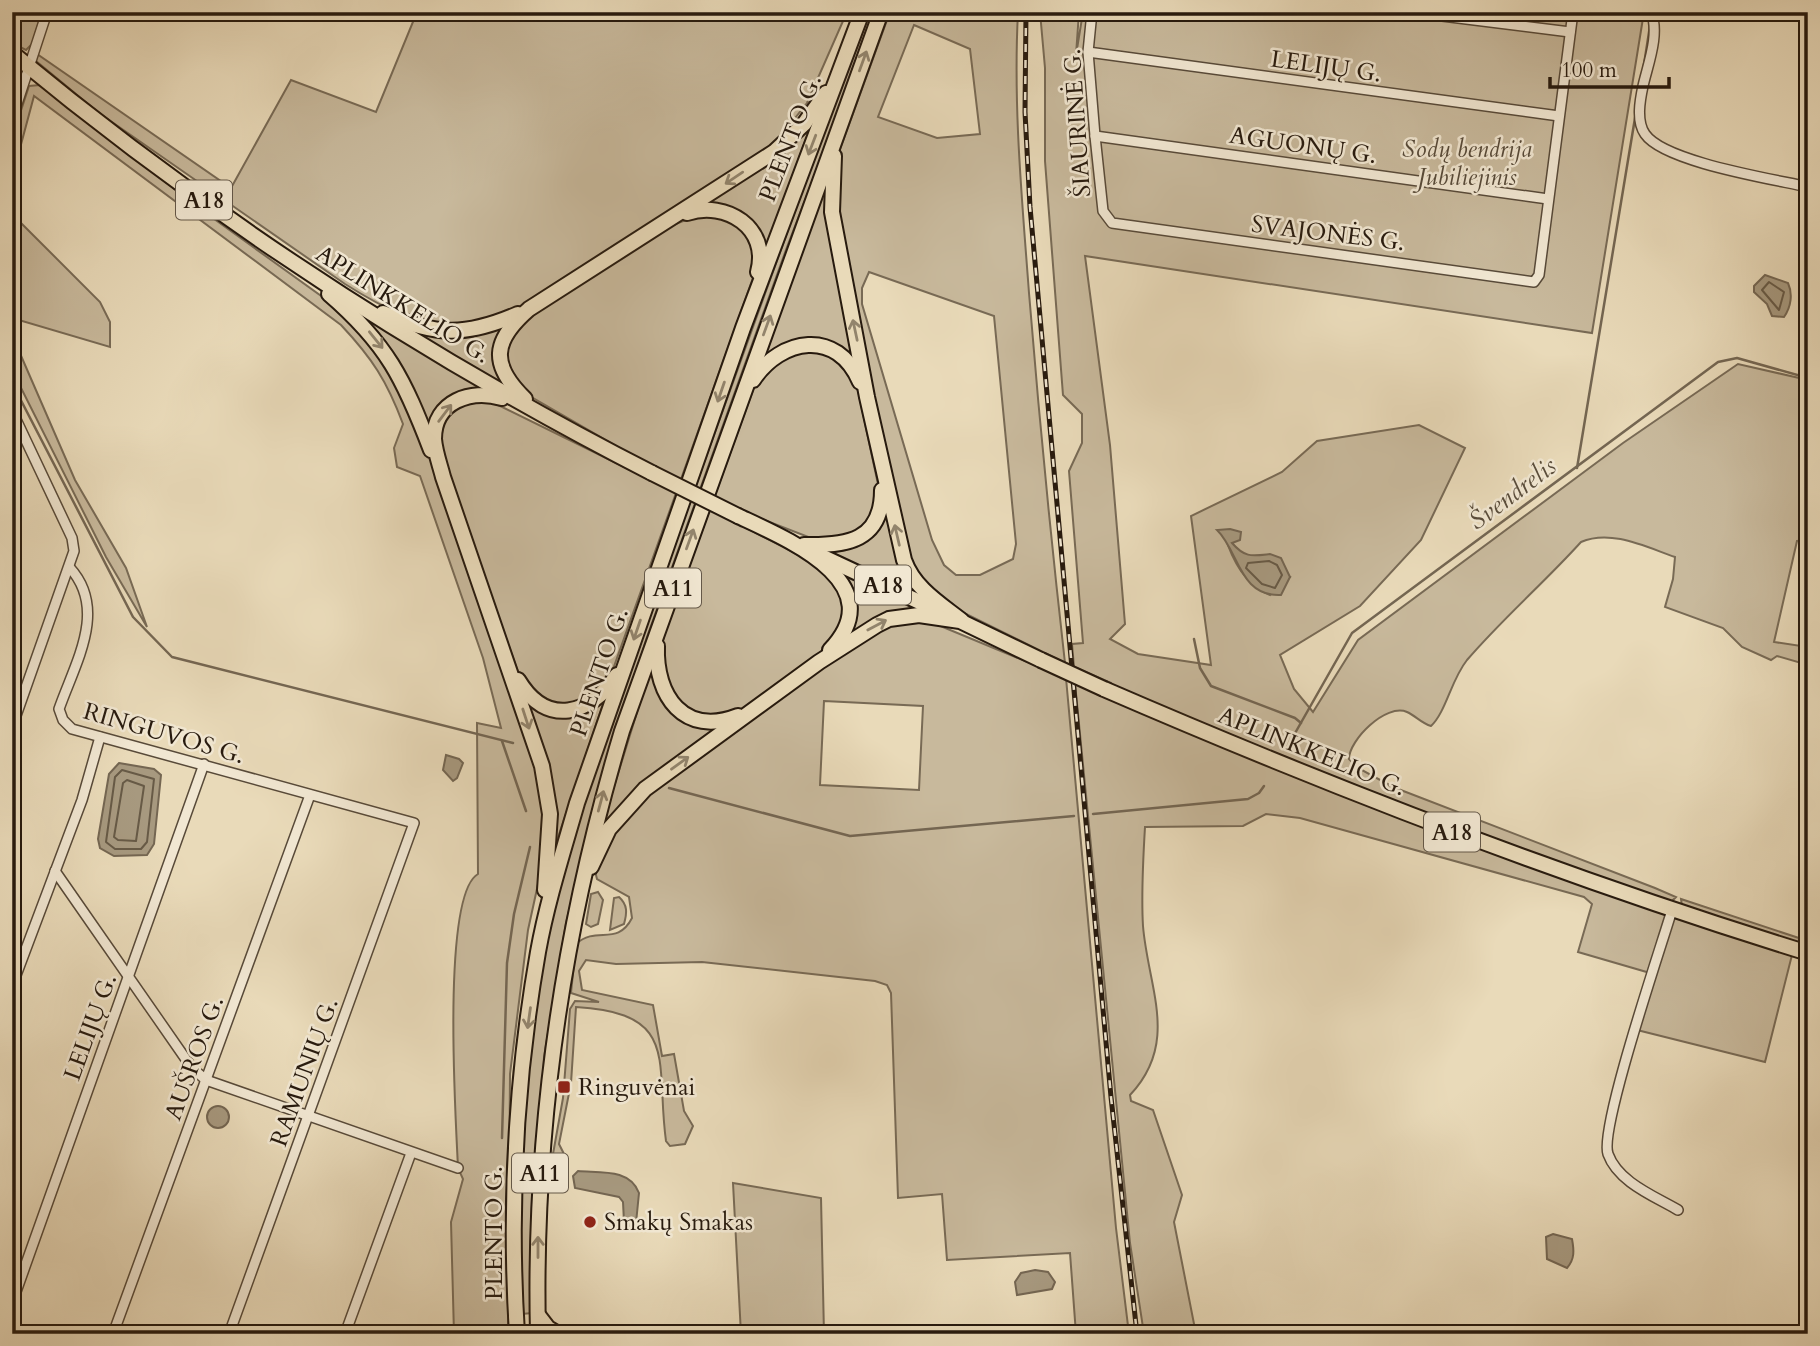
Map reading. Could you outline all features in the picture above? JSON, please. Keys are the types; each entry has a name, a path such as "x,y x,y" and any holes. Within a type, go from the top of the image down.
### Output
{"highway":[{"name":"PLENTO G.","path":"517,1334 515,1200 518,1128 525,1047 538,951 577,803 743,328 862,12"},
{"name":"PLENTO G.","path":"538,1334 542,1143 554,1032 570,939 605,786 657,631 881,12"},
{"name":"APLINKKELIO G.","path":"12,53 157,166 290,260 523,404 652,473 1104,689 1377,803 1672,910 1808,953"},
{"path":"537,412 509,383 499,359 504,336 511,324 529,309 676,217 790,139 836,81"},
{"path":"845,109 832,168 832,212 882,467 908,571 923,590 963,623"},
{"path":"676,217 706,208 716,209 733,214 751,230 757,241 761,262 743,328"},
{"path":"290,260 379,342 403,380 443,477 498,631 547,790 550,838 538,951"},
{"path":"352,299 416,326 446,332 485,327 529,309"},
{"path":"741,399 761,369 775,355 788,348 808,345 828,349 849,362 867,397"},
{"path":"443,477 434,439 435,427 445,409 455,401 475,393 523,404"},
{"path":"803,547 848,543 870,529 882,506 882,467"},
{"path":"803,547 840,581 849,606 844,632 819,662"},
{"path":"570,939 578,919 591,866 609,829 625,807 645,789 819,662 888,620 919,615 963,623"},
{"path":"498,631 524,689 532,699 556,710 576,710 597,700 626,662"},
{"path":"657,631 656,671 660,687 678,710 704,720 718,722 755,708"},
{"path":"538,1315 548,1328 558,1334"}],"street":[{"path":"12,118 47,12"},
{"name":"ŠIAURINĖ G.","path":"1092,12 1088,52 1103,211 1107,219 1117,225"},
{"path":"1410,12 1570,32"},
{"path":"1548,199 1573,12"},
{"path":"1651,12 1655,21 1640,117 1645,134 1659,146 1691,160 1808,187"},
{"name":"LELIJŲ G.","path":"1088,52 1559,116"},
{"name":"AGUONŲ G.","path":"1095,136 1548,199"},
{"name":"SVAJONĖS G.","path":"1117,225 1534,282 1539,275 1548,199"},
{"path":"12,411 72,538 74,551 12,727"},
{"name":"RINGUVOS G.","path":"70,568 78,579 90,614 59,709 63,720 72,729 414,823"},
{"path":"12,986 82,800 100,737"},
{"name":"LELIJŲ G.","path":"12,1303 204,764"},
{"name":"AUŠROS G.","path":"113,1334 310,795"},
{"name":"RAMUNIŲ G.","path":"229,1334 414,823"},
{"path":"55,871 192,1068 206,1080 458,1168"},
{"path":"1672,910 1620,1082 1606,1147 1613,1165 1624,1177 1678,1210"},
{"path":"345,1334 411,1153"}],"green space":[{"path":"12,12 42,12 32,44 26,50 12,43"},
{"path":"417,12 847,12 807,103 775,143 529,304 491,321 459,329 437,327 409,318 345,284 99,113 36,61 37,54 231,188 291,80 376,112"},
{"path":"869,12 877,12 787,247 647,637 599,788 566,923 544,1057 532,1313 522,1314 521,1189 527,1063 538,980 563,872 613,713"},
{"path":"890,12 1018,12 1017,117 1024,223 1041,432 1065,663 956,609 921,584 903,543 839,237 839,152","holes":["914,25 970,49 980,134 937,138 878,117","869,272 994,316 1016,544 1013,559 980,575 956,575 944,565 932,540 862,304 862,288"]},
{"name":"Sodų bendrija Jubiliejinis","path":"1040,12 1079,12 1076,55 1083,12 1644,12 1592,333 1085,256 1110,445 1125,624 1110,639 1138,654 1211,665 1191,516 1282,472 1317,441 1419,425 1465,448 1421,540 1360,606 1280,655 1294,689 1313,712 1358,640 1623,443 1738,364 1808,380 1808,540 1797,541 1774,642 1808,647 1808,665 1777,656 1771,660 1742,647 1723,628 1665,607 1673,579 1675,557 1616,538 1592,539 1581,542 1467,660 1441,713 1431,726 1407,712 1389,713 1362,733 1351,751 1349,759 1358,768 1393,787 1676,897 1670,903 1380,798 1111,686 1111,683 1074,667 1072,644 1083,643 1069,471 1082,443 1082,414 1063,395 1045,161 1045,68","holes":["1225,536 1241,553 1290,577 1270,595 1261,591 1241,571"]},
{"path":"40,85 203,211 349,316 402,386 437,476 534,755 544,814 540,875 528,930 510,1074 508,1334 454,1334 451,1222 463,1179 458,1168 453,1012 459,922 466,891 478,874 477,723 501,728 483,658 420,476 397,467 394,448 403,424 378,371 341,325 34,96 12,178 12,138 29,86"},
{"path":"812,122 764,254 762,240 703,203"},
{"path":"827,176 829,236 857,363 832,345 761,360"},
{"path":"12,214 100,302 110,322 110,347 12,318"},
{"path":"701,214 728,221 744,231 752,247 754,275 612,672 581,704 544,703 520,677 442,461 439,444 445,415 454,405 486,399 657,483 661,472 521,391 513,383 503,352 523,319 673,225"},
{"path":"363,317 485,390 468,391 428,432 399,362"},
{"path":"507,323 495,353 501,384 411,331"},
{"path":"12,335 75,480 126,568 147,627 106,557 12,370"},
{"path":"802,348 835,356 856,381 879,489 872,520 854,537 816,540 759,518 729,519 822,571 830,578 841,596 844,612 840,627 831,641 804,665 741,710 726,716 702,716 677,703 669,692 661,664 665,633 755,385 763,373"},
{"path":"887,507 906,579 917,594 824,551 843,548"},
{"path":"836,570 923,610 846,637 851,625"},
{"path":"926,620 1066,678 1116,1228 1129,1334 1076,1334 1070,1253 947,1260 942,1194 898,1198 891,993 887,985 875,981 702,962 616,964 586,960 579,971 582,990 653,1005 662,1056 674,1054 684,1111 693,1126 685,1144 670,1146 666,1141 660,1065 656,1047 648,1031 633,1019 610,1011 576,1007 571,1083 559,1144 565,1156 553,1154 563,1098 570,1009 575,1001 599,1002 571,993 576,944 592,936 620,932 632,918 629,897 597,879 594,867 598,856 633,803 847,648 896,622","holes":["824,701 923,706 919,790 820,785"]},
{"path":"651,667 659,694 667,703 687,714 726,725 634,792 600,832"},
{"path":"1075,683 1430,829 1610,895 1792,955 1765,1062 1633,1029 1650,973 1578,952 1592,904 1584,897 1300,818 1266,814 1243,826 1145,827 1143,926 1157,1014 1157,1035 1154,1055 1145,1075 1130,1095 1131,1101 1153,1110 1182,1195 1174,1222 1196,1334 1144,1334 1130,1243"},
{"path":"524,699 578,715 604,701 552,855"},
{"path":"598,892 603,900 598,924 591,927 586,924 591,894"},
{"path":"619,897 626,909 624,924 610,930 614,898"},
{"path":"1681,899 1808,941 1808,947 1682,906"},
{"path":"733,1183 821,1198 824,1334 741,1334"}],"water":[{"path":"1765,275 1788,283 1791,300 1784,317 1772,316 1767,304 1754,292 1754,286"},
{"path":"1217,530 1241,532 1240,540 1232,543 1241,551 1249,555 1270,554 1281,558 1290,577 1281,595 1267,594 1248,581"},
{"path":"446,755 463,763 453,781 443,770"},
{"path":"119,763 154,769 161,775 154,844 147,855 114,856 100,848 98,839 109,774"},
{"path":"218,1106 226,1109 229,1117 226,1125 218,1128 210,1125 207,1117 210,1109"},
{"path":"578,1171 613,1173 629,1179 639,1193 636,1223 629,1226 624,1222 623,1202 619,1197 575,1188 573,1176"},
{"path":"1553,1234 1572,1239 1573,1254 1567,1268 1547,1259 1546,1237"},
{"path":"1035,1270 1048,1272 1055,1282 1052,1289 1017,1295 1015,1282 1021,1273"}],"waterway":[{"path":"1643,71 1650,26"},
{"path":"1577,468 1636,112"},
{"name":"Švendrelis","path":"1290,742 1352,633 1718,362 1737,358 1808,378"},
{"path":"12,383 133,617 172,657 513,743"},
{"path":"1194,639 1200,668 1211,686 1295,718 1301,723"},
{"path":"502,741 526,811"},
{"path":"1093,814 1248,799 1259,793 1264,786"},
{"path":"669,788 850,836 1074,816"},
{"path":"502,1138 507,963 514,914 530,847"}],"railway":[{"path":"1026,12 1025,112 1030,207 1111,1097 1137,1334"}],"place":[{"name":"Ringuvėnai","path":"564,1087"},
{"name":"Smakų Smakas","path":"590,1222"}]}
